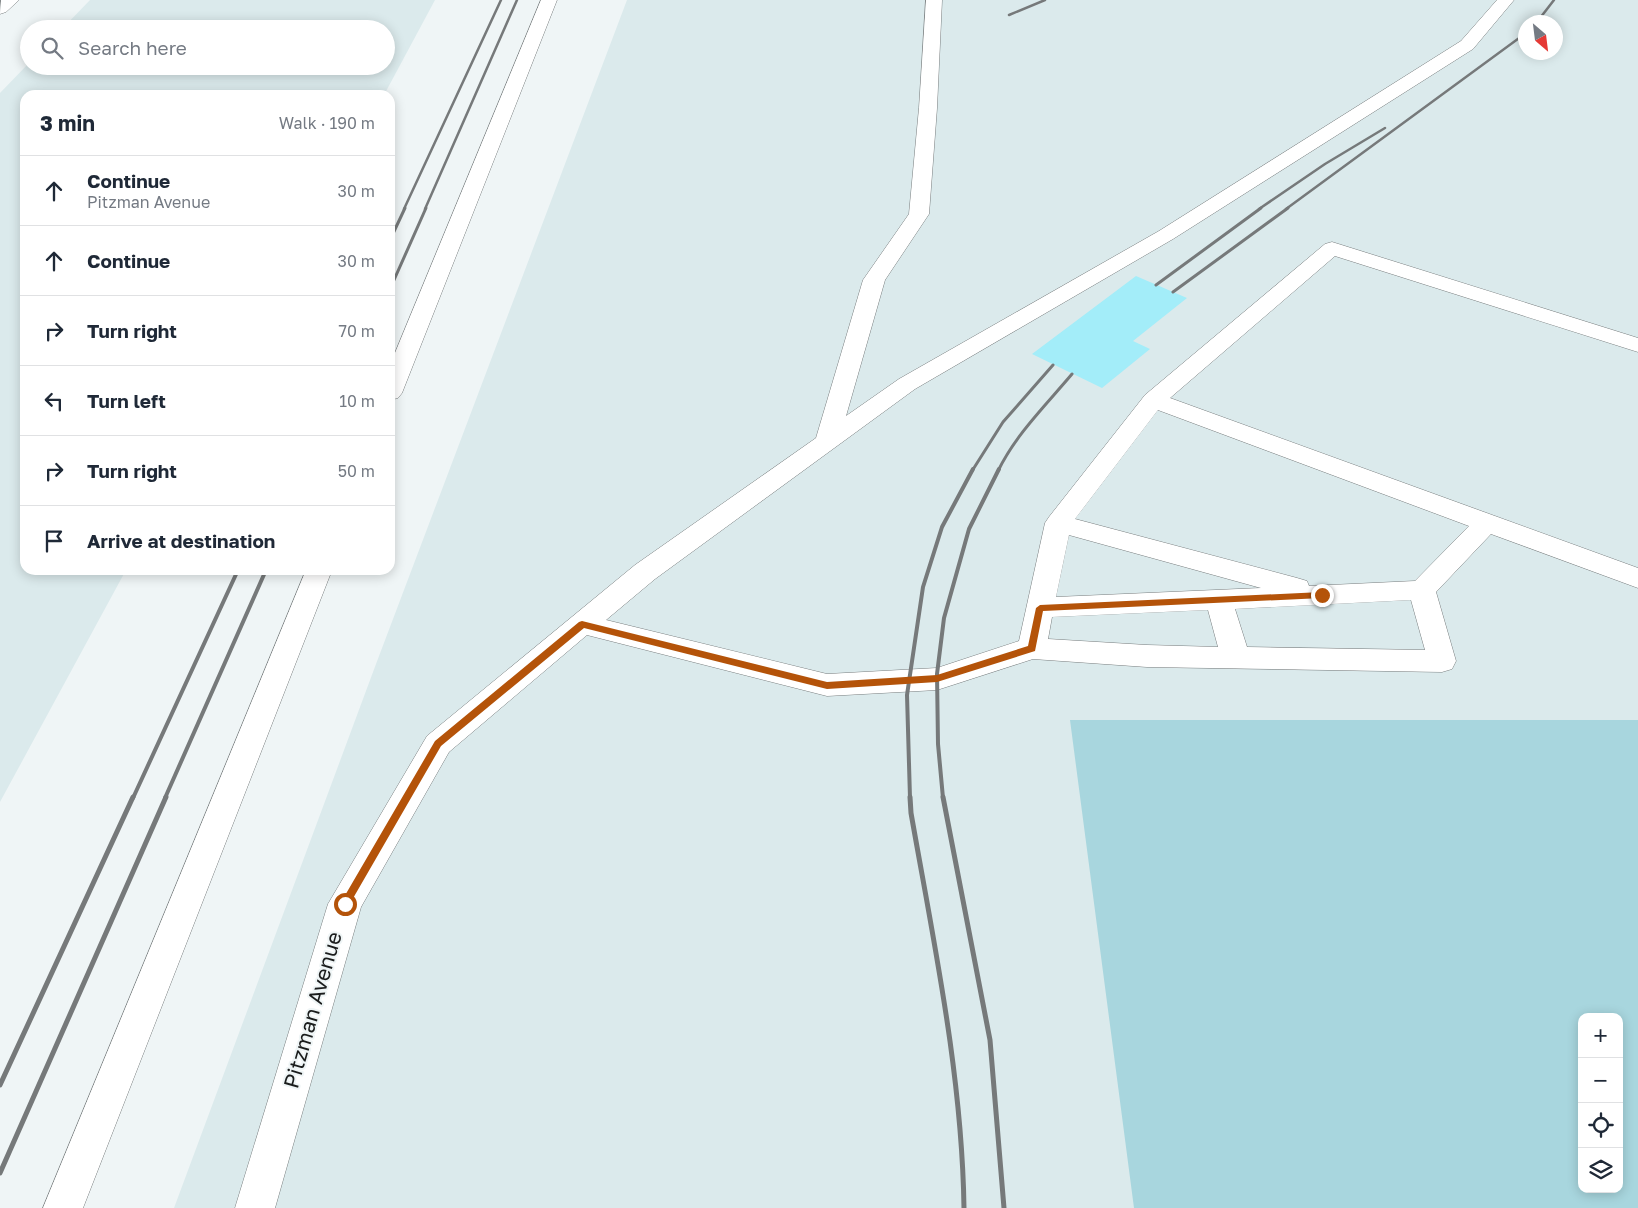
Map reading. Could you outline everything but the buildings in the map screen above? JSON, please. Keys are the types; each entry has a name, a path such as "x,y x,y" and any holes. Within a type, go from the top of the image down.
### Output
{"street":[{"path":"0,8 11,0"},
{"path":"395,381 549,0"},
{"path":"827,441 874,280 919,214 928,108 934,0"},
{"path":"582,624 646,572 907,384 1166,235 1467,45 1506,0"},
{"path":"1032,648 1058,523 1153,400 1332,248 1638,345"},
{"path":"1153,400 1638,578"},
{"path":"1058,523 1322,595"},
{"path":"1040,608 1422,590 1487,523"},
{"path":"63,1208 317,575"},
{"path":"582,624 827,685 937,679 1032,648 1147,656 1442,661 1422,590"},
{"path":"1219,600 1236,658"},
{"name":"Pitzman Avenue","path":"255,1208 345,904 438,744 582,624"}],"shaded area":[{"path":"90,0 435,0 395,75 395,20 71,20"},
{"path":"627,0 1638,0 1638,1208 174,1208 376,664"},
{"path":"20,72 20,75 395,75 387,90 20,90 20,575 123,575 0,802 0,93"},
{"path":"1070,720 1638,720 1638,1208 1134,1208"}],"railway":[{"path":"404,209 501,0"},
{"path":"425,209 517,0"},
{"path":"1009,15 1045,0"},
{"path":"1542,15 1554,0"},
{"path":"1286,209 1518,39"},
{"path":"1259,209 1325,164 1385,128"},
{"path":"395,229 405,208"},
{"path":"395,278 426,208"},
{"path":"1156,285 1261,208"},
{"path":"1173,292 1288,208"},
{"path":"972,471 1003,422 1053,365"},
{"path":"943,798 938,744 937,674 944,618 969,529 1005,457 1022,432 1072,374"},
{"path":"910,798 907,695 923,587 942,527 973,469"},
{"path":"133,798 236,575"},
{"path":"165,798 264,575"},
{"path":"0,1085 133,797"},
{"path":"0,1173 166,797"},
{"path":"910,797 911,813 952,1059 962,1158 964,1208"},
{"path":"943,797 990,1040 1004,1208"}],"route":[{"path":"345,904 438,744 582,624 827,685 937,679 1032,648 1040,608 1322,595"}]}
